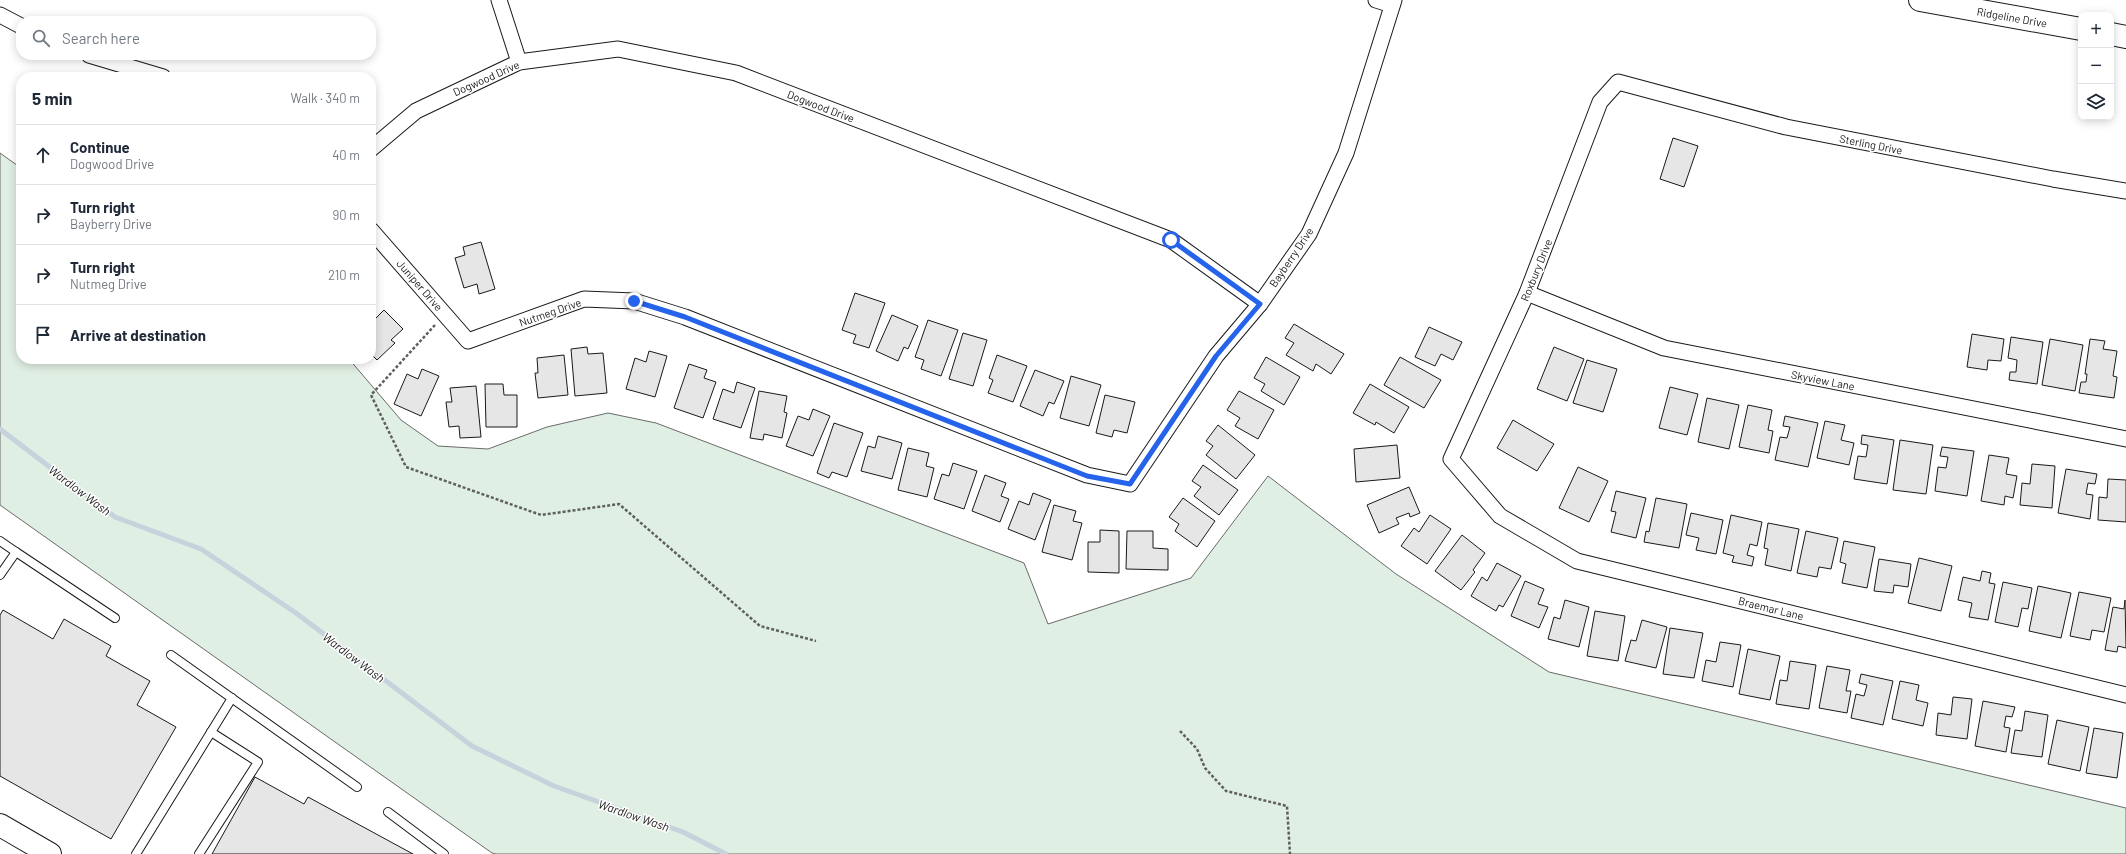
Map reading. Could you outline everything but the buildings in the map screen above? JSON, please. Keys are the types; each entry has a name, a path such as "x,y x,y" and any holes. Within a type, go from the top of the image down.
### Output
{"street":[{"path":"499,0 519,62"},
{"path":"1376,0 1393,3"},
{"name":"Ridgeline Drive","path":"1920,0 2078,28"},
{"name":"Bayberry Drive","path":"1130,484 1216,356 1260,304 1309,234 1346,153 1393,3"},
{"path":"0,15 16,23"},
{"path":"2114,35 2126,37"},
{"name":"Dogwood Drive","path":"376,145 416,111 519,62 618,49 736,73 1171,240 1260,304"},
{"path":"106,60 146,72"},
{"name":"Sterling Drive","path":"1618,82 1786,127 2053,179 2126,191"},
{"name":"Roxbury Drive","path":"1451,459 1527,293 1600,102 1618,82"},
{"name":"Juniper Drive","path":"376,236 468,341"},
{"name":"Skyview Lane","path":"1527,293 1664,348 2126,440"},
{"name":"Nutmeg Drive","path":"468,341 584,299 634,301 685,317 1087,476 1130,484"},
{"name":"Braemar Lane","path":"1451,459 1500,516 1577,561 2126,695"},
{"path":"0,825 50,854"}],"lane":[{"path":"0,540 115,618"},
{"path":"0,575 16,552"},
{"path":"171,655 357,787"},
{"path":"136,854 232,698"},
{"path":"199,854 258,762 211,732"},
{"path":"388,812 444,854"}],"path":[{"path":"444,314 371,395 406,467 540,515 619,504 760,626 816,641"},
{"path":"1180,731 1197,749 1205,768 1226,791 1287,806 1290,854"}],"green space":[{"path":"0,153 16,164 16,364 353,364 401,420 438,446 488,449 547,427 608,413 656,423 1024,563 1048,624 1191,578 1268,476 1396,574 1549,672 2126,808 2126,854 496,854 492,853 0,505"}],"waterway":[{"name":"Wardlow Wash","path":"0,429 115,517 201,549 296,613 472,746 554,786 683,832 726,854"}],"route":[{"path":"634,301 685,317 1087,476 1130,484 1216,356 1260,304 1171,240"}]}
